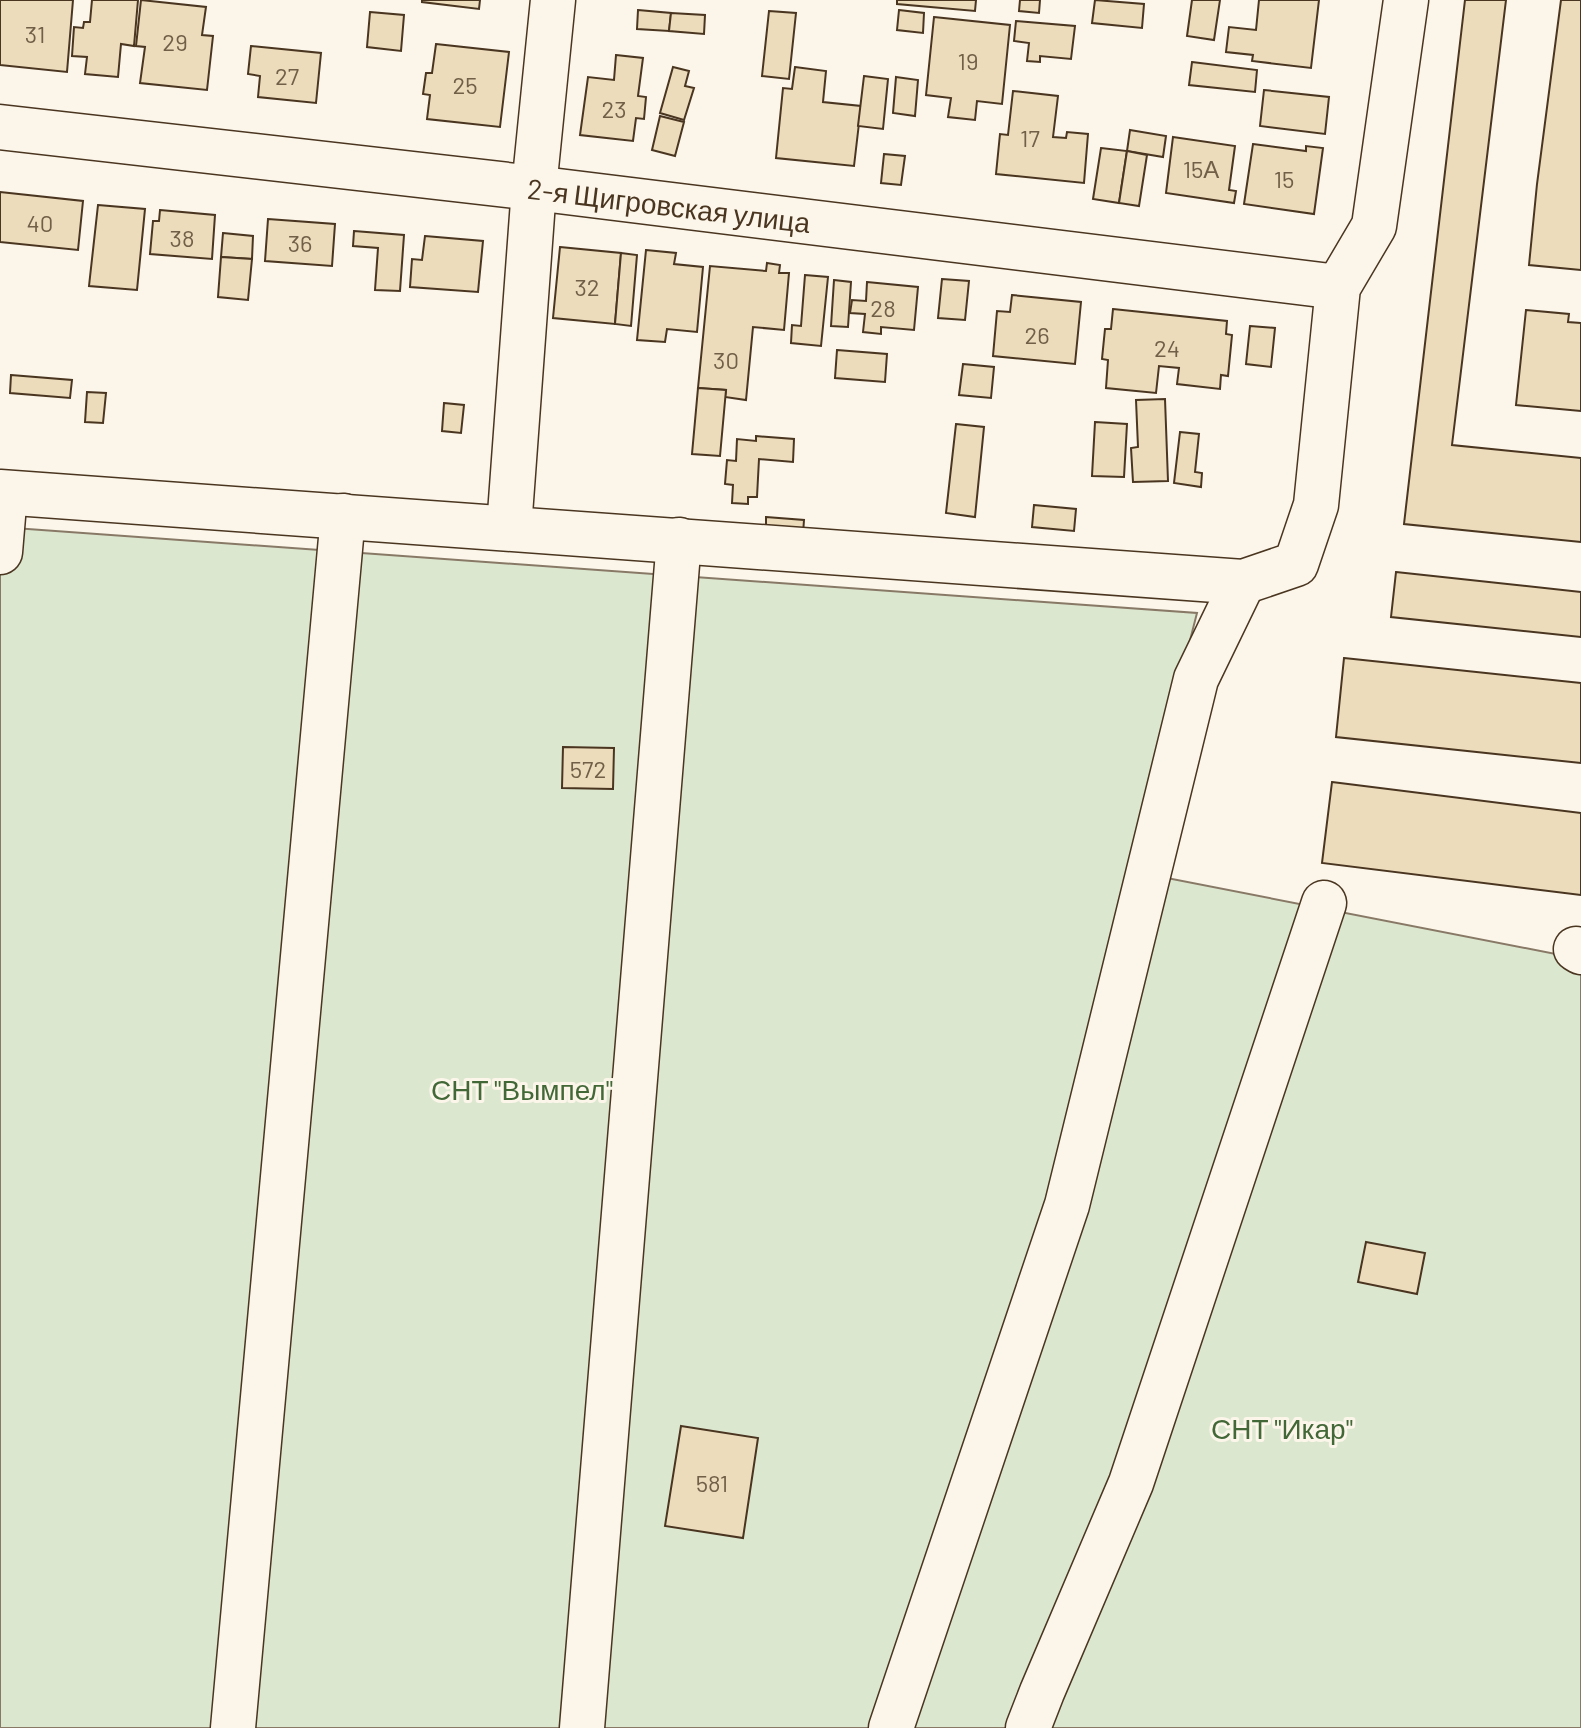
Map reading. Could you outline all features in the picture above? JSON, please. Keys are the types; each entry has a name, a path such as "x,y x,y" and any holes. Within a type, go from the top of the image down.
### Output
{"street":[{"path":"509,528 534,188 553,0"},
{"path":"0,552 3,492 1243,582 1296,564 1316,505 1338,287 1374,226 1406,0"},
{"name":"2-я Щигровская улица","path":"0,127 534,188 1338,287"},
{"path":"233,1728 343,516"},
{"path":"582,1728 679,540"},
{"path":"891,1728 1067,1205 1196,679 1243,582"},
{"path":"1028,1728 1131,1483 1324,903"}],"green space":[{"name":"СНТ \"Вымпел\"","path":"0,527 1197,613 1131,871 1581,959 1581,1728 0,1728"}],"building":[{"path":"0,0 73,0 67,72 0,65"},
{"path":"92,0 138,0 134,46 121,44 118,77 85,74 87,57 72,56 74,27 83,28 84,22 90,22"},
{"path":"141,0 206,7 202,35 213,36 207,90 140,83 145,47 136,46"},
{"path":"422,0 480,0 479,9"},
{"path":"897,0 976,0 975,11 897,4"},
{"path":"1020,0 1040,0 1039,13 1019,11"},
{"path":"1095,0 1144,4 1142,28 1092,23"},
{"path":"1192,0 1220,0 1214,40 1187,36"},
{"path":"1259,0 1319,0 1311,68 1252,61 1253,55 1226,52 1229,27 1256,30"},
{"path":"1465,0 1506,0 1452,445 1581,458 1581,542 1404,524"},
{"path":"1561,0 1581,0 1581,270 1529,265"},
{"path":"638,10 671,13 669,31 637,29"},
{"path":"899,10 924,13 923,33 897,30"},
{"path":"769,11 796,13 789,79 762,76"},
{"path":"370,12 404,15 401,51 367,47"},
{"path":"671,13 705,15 704,34 669,31"},
{"path":"934,17 1010,25 1002,104 977,101 975,120 948,117 951,98 926,95"},
{"path":"1016,21 1075,26 1071,59 1040,56 1040,62 1027,61 1029,43 1014,41"},
{"path":"436,44 509,52 500,127 427,119 430,95 423,94 426,73 432,73"},
{"path":"251,46 321,53 316,103 258,97 260,76 248,74"},
{"path":"616,55 643,58 638,96 646,97 644,119 636,118 633,141 580,135 588,77 614,80"},
{"path":"1192,62 1257,70 1255,92 1189,85"},
{"path":"673,67 689,71 685,86 694,88 684,120 660,113"},
{"path":"795,67 826,71 823,102 861,106 854,166 776,158 783,88 792,89"},
{"path":"864,76 888,79 883,129 858,126"},
{"path":"896,77 918,80 915,116 893,113"},
{"path":"1264,90 1329,97 1325,134 1260,126"},
{"path":"1013,91 1058,96 1053,137 1066,138 1067,132 1088,134 1084,183 996,174 1000,134 1008,135"},
{"path":"660,116 684,122 675,156 652,150"},
{"path":"1130,130 1166,136 1163,157 1127,151"},
{"path":"1173,137 1235,146 1229,190 1236,191 1234,203 1166,193"},
{"path":"1253,144 1306,151 1306,146 1323,148 1314,214 1244,204"},
{"path":"1101,148 1127,151 1119,203 1093,199"},
{"path":"1127,151 1147,155 1139,206 1119,203"},
{"path":"884,154 905,156 901,185 881,183"},
{"path":"0,192 83,201 78,250 0,242"},
{"path":"98,205 145,209 137,290 89,286"},
{"path":"160,210 215,215 212,259 150,254 153,221 159,221"},
{"path":"268,219 335,224 332,266 265,261"},
{"path":"354,231 404,235 400,291 375,290 378,248 353,246"},
{"path":"223,233 253,236 252,259 221,257"},
{"path":"425,236 483,241 478,292 410,287 412,259 422,260"},
{"path":"560,247 621,253 615,324 553,318"},
{"path":"646,250 676,253 674,264 703,267 697,332 667,329 665,342 637,340"},
{"path":"621,253 637,255 631,326 615,324"},
{"path":"221,257 252,259 248,300 218,297"},
{"path":"767,263 780,265 779,273 789,273 784,330 753,327 746,400 725,397 726,390 698,388 710,266 766,271"},
{"path":"805,275 828,277 821,346 791,343 792,325 801,326"},
{"path":"942,279 969,281 965,320 938,318"},
{"path":"834,280 851,282 848,327 831,326"},
{"path":"867,282 918,287 914,330 881,327 881,334 863,332 865,314 850,313 852,300 866,301"},
{"path":"1012,295 1081,302 1075,364 993,356 997,311 1010,312"},
{"path":"1113,309 1227,321 1226,334 1232,335 1228,376 1221,375 1220,389 1177,384 1179,368 1159,366 1156,393 1106,388 1108,360 1102,359 1105,329 1111,329"},
{"path":"1526,310 1569,314 1568,322 1581,323 1581,411 1516,405"},
{"path":"1250,326 1275,328 1271,367 1246,364"},
{"path":"837,350 887,354 885,382 835,378"},
{"path":"963,364 994,367 991,398 959,395"},
{"path":"11,375 72,380 70,398 10,393"},
{"path":"698,388 726,390 720,456 692,454"},
{"path":"87,392 106,393 103,423 85,422"},
{"path":"1165,399 1168,481 1133,482 1131,448 1138,447 1136,400"},
{"path":"444,403 464,405 461,433 442,431"},
{"path":"1095,422 1127,424 1124,477 1092,476"},
{"path":"956,424 984,427 975,517 946,513"},
{"path":"1180,432 1199,434 1195,472 1202,473 1201,487 1174,483"},
{"path":"756,436 794,439 793,462 759,459 757,497 748,497 748,504 732,503 733,485 725,484 727,460 736,461 737,439 756,441"},
{"path":"1034,505 1076,509 1074,531 1032,527"},
{"path":"766,517 804,520 803,534 766,531"},
{"path":"1396,572 1581,592 1581,637 1391,617"},
{"path":"1344,658 1581,683 1581,763 1336,737"},
{"path":"563,747 614,748 613,789 562,788"},
{"path":"1332,782 1581,813 1581,895 1322,863"},
{"path":"1366,1242 1425,1253 1417,1294 1358,1282"},
{"path":"681,1426 758,1438 743,1538 665,1526"}],"park label":[{"name":"СНТ \"Икар\"","path":"1282,1428"}]}
